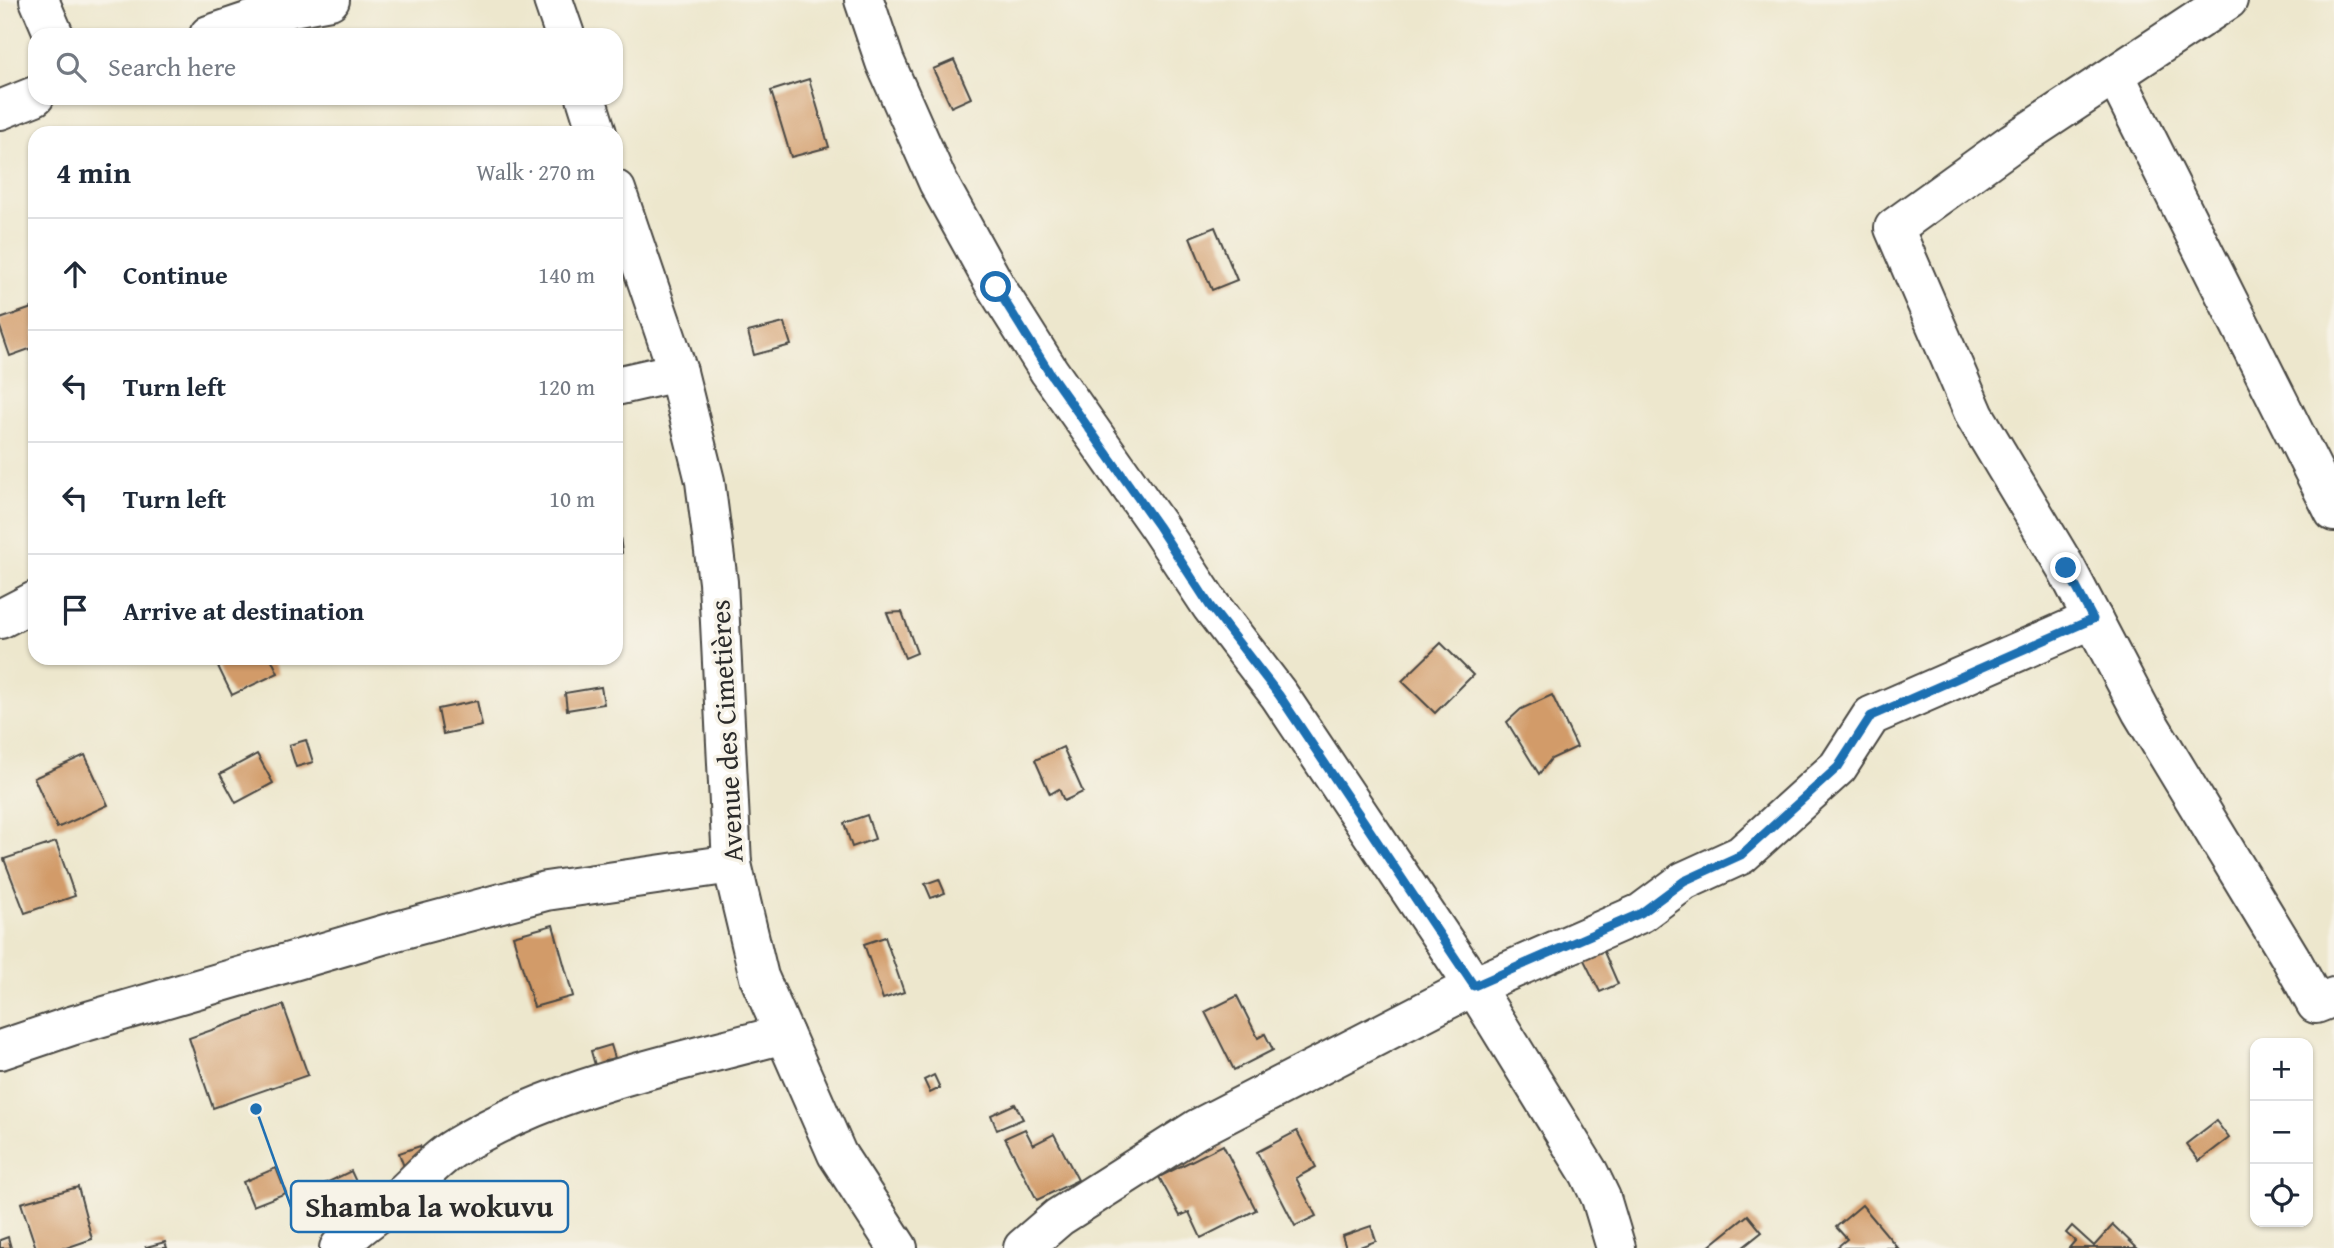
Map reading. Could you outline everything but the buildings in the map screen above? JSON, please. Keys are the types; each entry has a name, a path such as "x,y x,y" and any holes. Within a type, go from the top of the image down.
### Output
{"street":[{"path":"38,0 51,28"},
{"path":"230,28 292,7 330,0"},
{"path":"554,0 563,28"},
{"path":"864,0 885,62 938,182 1002,298 1049,372 1158,526 1210,606 1279,695 1474,986 1589,1173 1601,1198 1616,1248"},
{"path":"2228,0 2013,142 1894,228 1975,416 2066,568 2140,710 2316,1004 2334,997"},
{"path":"2115,75 2334,512"},
{"path":"0,110 28,99"},
{"path":"588,105 595,126"},
{"name":"Avenue des Cimetières","path":"623,211 678,372 705,481 718,582 732,864 759,977 837,1154 898,1248"},
{"path":"623,384 678,372"},
{"path":"0,619 28,605"},
{"path":"1023,1248 1059,1217 1197,1129 1474,986 1641,913 1684,881 1741,855 1838,767 1871,716 2093,619"},
{"path":"0,1050 71,1026 377,936 546,891 732,864"},
{"path":"339,1248 351,1233 397,1199 453,1148 515,1115 558,1097 784,1034"}],"place":[{"name":"Shamba la wokuvu","path":"256,1109"}],"route":[{"path":"996,287 1049,372 1158,526 1210,606 1279,695 1474,986 1641,913 1684,881 1741,855 1838,767 1871,716 2093,619 2066,568"}]}
